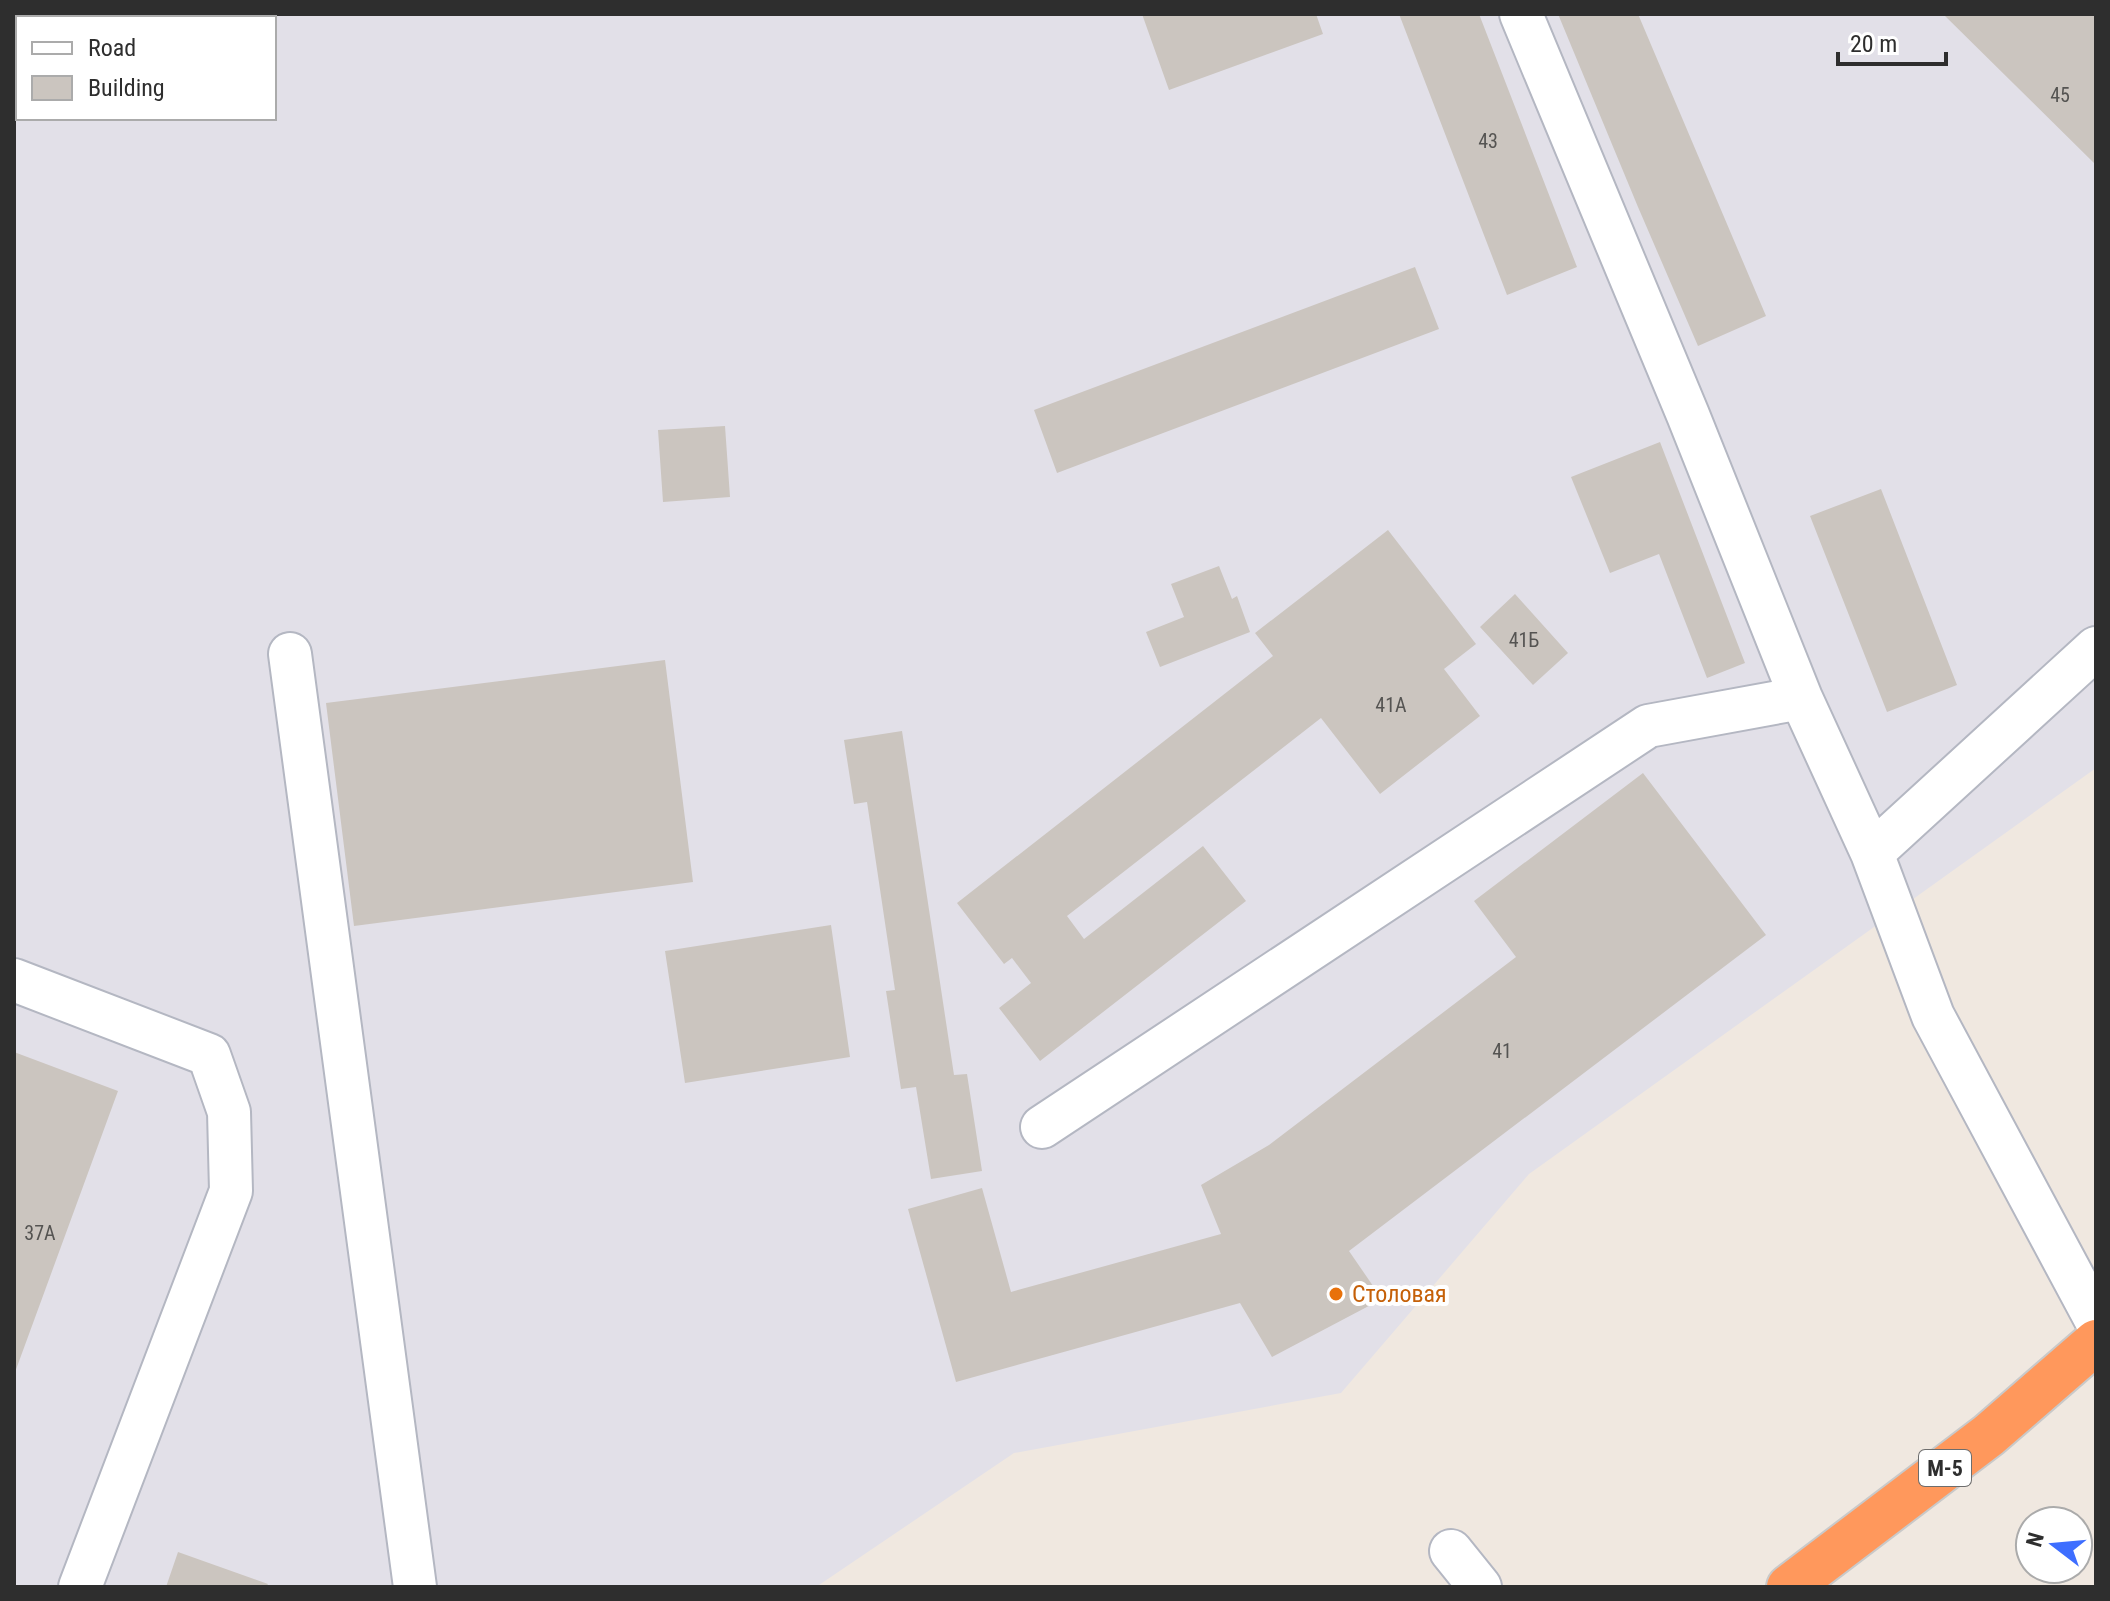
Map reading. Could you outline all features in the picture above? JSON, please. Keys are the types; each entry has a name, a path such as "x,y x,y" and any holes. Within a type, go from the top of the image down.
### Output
{"highway":[{"name":"М-5","path":"1789,1587 1989,1435 2096,1342"}],"lane":[{"path":"1521,14 1688,415 1801,698 1872,853 1933,1016 2096,1320"},
{"path":"1872,853 2096,648"},
{"path":"290,654 415,1587"},
{"path":"1042,1127 1648,726 1801,698"},
{"path":"14,980 209,1055 229,1112 231,1191 80,1587"},
{"path":"1451,1551 1480,1587"}],"shaded area":[{"path":"14,14 2096,14 2096,768 1529,1174 1341,1393 1014,1453 816,1587 14,1587"}],"building":[{"path":"1142,14 1316,14 1323,34 1169,90"},
{"path":"1399,14 1479,14 1577,267 1507,295"},
{"path":"1558,14 1638,14 1766,316 1698,346"},
{"path":"1943,14 2096,14 2096,165"},
{"path":"1415,267 1439,329 1057,473 1034,410"},
{"path":"725,426 730,497 663,502 658,430"},
{"path":"1660,442 1745,663 1707,678 1659,554 1610,573 1571,477"},
{"path":"1881,489 1957,685 1887,712 1810,516"},
{"path":"1388,530 1476,644 1444,669 1480,716 1380,794 1321,718 1067,916 1084,939 1203,846 1246,901 1040,1061 999,1008 1031,983 1012,958 1004,964 957,903 1273,656 1255,633"},
{"path":"1219,566 1232,599 1237,596 1250,632 1160,667 1146,632 1184,617 1171,584"},
{"path":"1515,594 1568,653 1533,685 1480,627"},
{"path":"665,660 693,882 354,926 326,703"},
{"path":"902,731 954,1075 967,1074 982,1171 931,1179 916,1087 901,1089 886,991 895,990 867,802 854,804 844,740"},
{"path":"1643,773 1766,935 1349,1251 1382,1299 1272,1357 1240,1303 956,1382 908,1209 982,1188 1011,1292 1221,1234 1201,1185 1269,1145 1516,957 1474,901"},
{"path":"831,925 850,1057 685,1083 665,951"},
{"path":"14,1052 118,1091 14,1375"},
{"path":"178,1552 268,1584 266,1587 166,1587"}],"place":[{"name":"Столовая","path":"1336,1294"}]}
